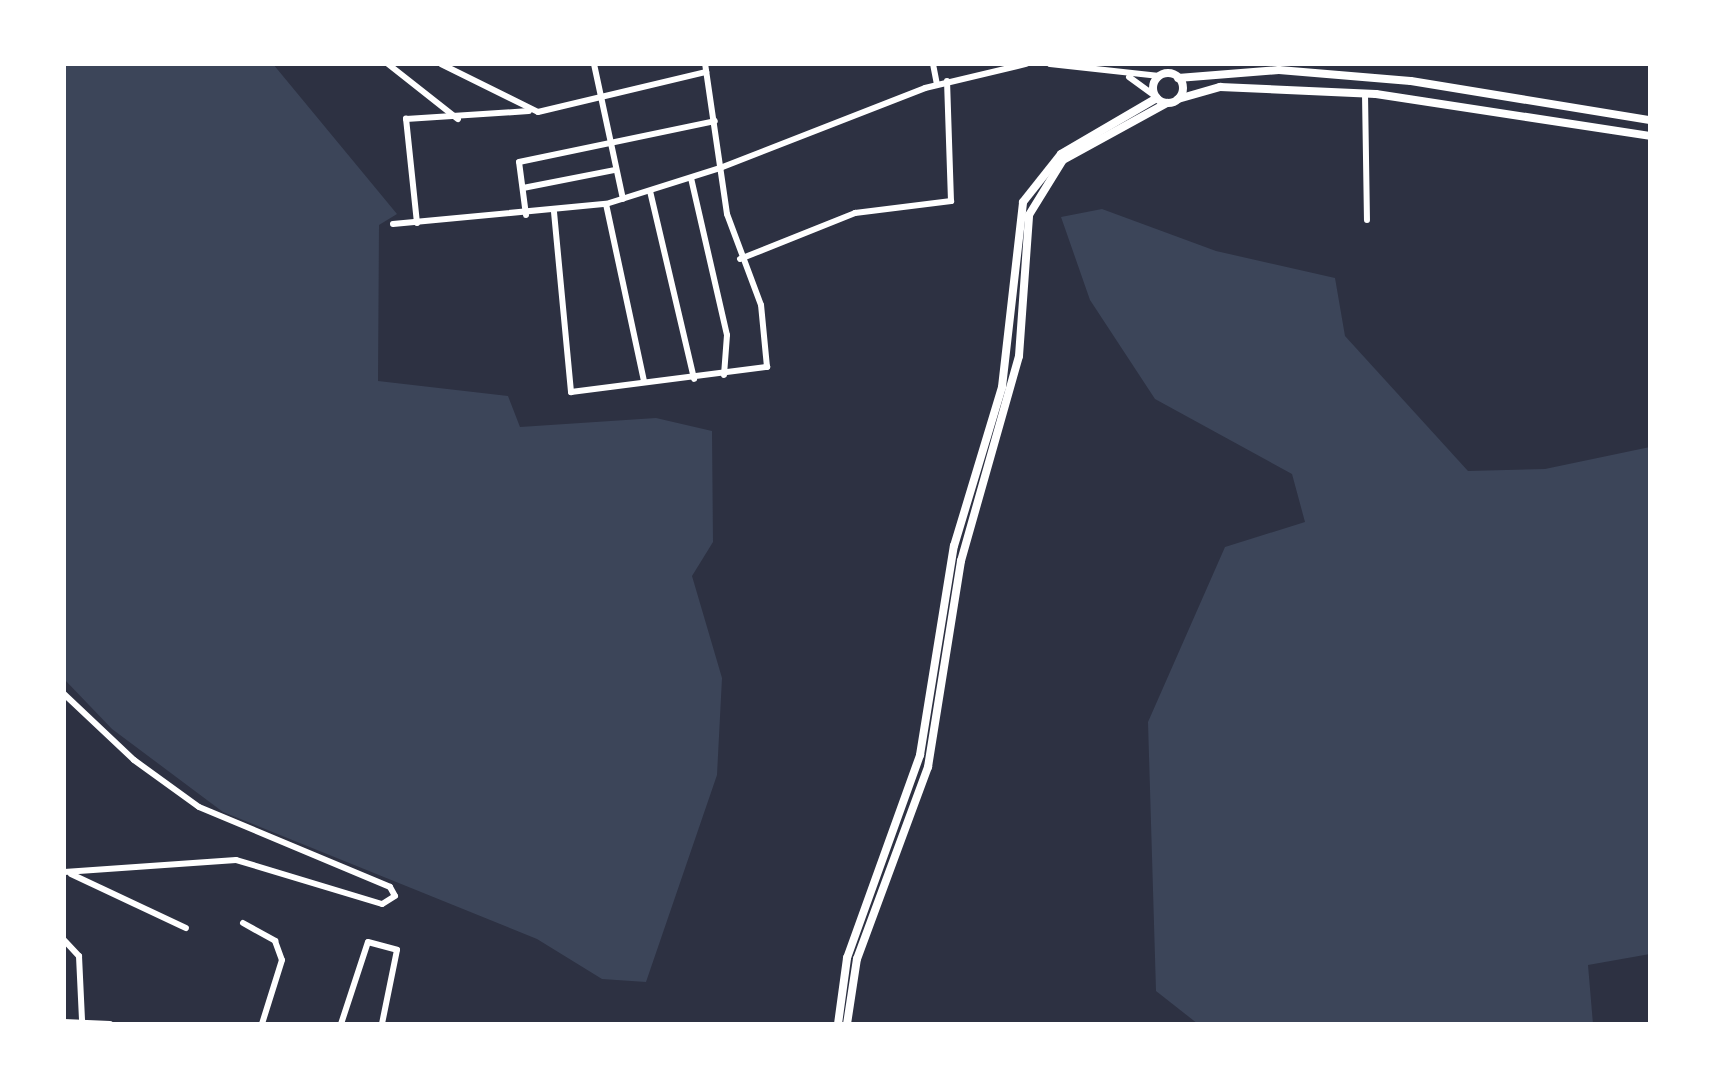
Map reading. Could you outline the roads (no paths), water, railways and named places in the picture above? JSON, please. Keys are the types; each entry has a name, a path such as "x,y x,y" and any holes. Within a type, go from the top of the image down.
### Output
{"street":[{"path":"388,64 458,119"},
{"path":"441,64 529,111"},
{"path":"594,64 623,199"},
{"path":"933,64 937,84"},
{"path":"393,224 526,215 606,204 720,168 937,84 1026,64"},
{"path":"1050,64 1127,75 1178,78 1279,70 1535,100 1650,120"},
{"path":"417,223 404,122 529,111 601,99 706,68 720,168 740,259 761,305 768,364 694,379 568,390 554,212"},
{"path":"1127,75 1167,103"},
{"path":"838,1024 847,958 920,755 954,546 1002,387 1023,202 1061,154 1155,96 1159,76"},
{"path":"1178,78 1178,99"},
{"path":"740,259 842,217 953,200 947,81"},
{"path":"847,1024 860,948 928,767 961,561 1019,356 1029,215 1063,160 1167,103 1220,87 1365,94 1532,115 1650,136"},
{"path":"1365,94 1367,220"},
{"path":"1532,115 1535,100"},
{"path":"526,215 519,162 715,121"},
{"path":"523,188 615,170"},
{"path":"691,178 727,335 724,375"},
{"path":"650,191 694,379"},
{"path":"606,204 644,382"},
{"path":"64,694 134,760 199,807 390,887 395,896 382,904 236,860 66,872"},
{"path":"66,872 186,928"},
{"path":"243,923 275,941 282,960 262,1024"},
{"path":"64,940 79,956 82,1020"},
{"path":"341,1024 368,942 397,950 382,1024"},
{"path":"64,1022 82,1020 110,1024"}]}
